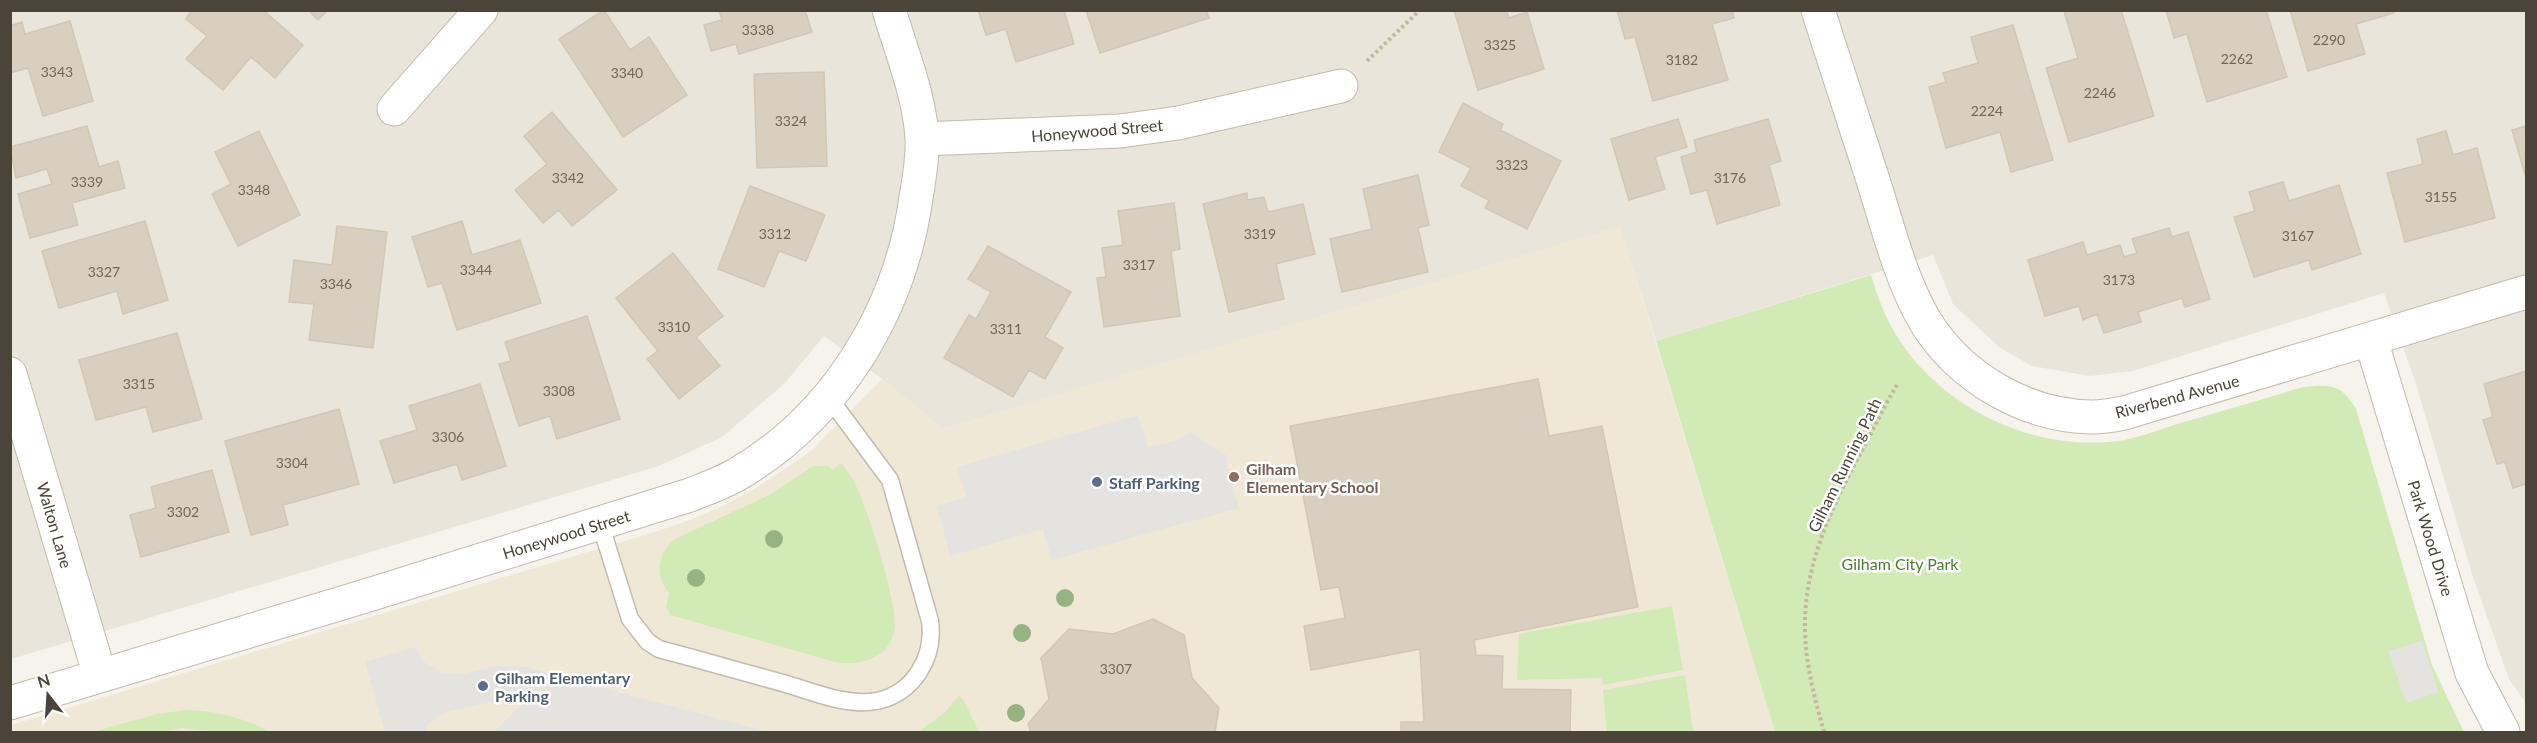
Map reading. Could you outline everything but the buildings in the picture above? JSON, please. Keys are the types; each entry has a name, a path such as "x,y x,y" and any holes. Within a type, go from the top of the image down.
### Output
{"street":[{"path":"394,109 481,10"},
{"name":"Honeywood Street","path":"10,703 690,495 735,476 776,448 826,399 866,344 890,298 912,230 922,139 917,106 889,10"},
{"name":"Riverbend Avenue","path":"1818,10 1911,292 1924,320 1939,342 1968,370 1992,388 2040,409 2064,415 2094,417 2124,413 2526,292"},
{"name":"Honeywood Street","path":"922,139 1120,131 1178,123 1341,86"},
{"name":"Park Wood Drive","path":"2371,340 2472,673 2503,732"},
{"name":"Walton Lane","path":"10,374 100,676"}],"lane":[{"path":"600,523 630,619 648,642 659,649 843,700 877,701 893,694 915,677 924,664 932,636 930,621 890,480 838,410 826,399"}],"path":[{"path":"1341,86 1420,10"},
{"name":"Gilham Running Path","path":"1824,732 1808,667 1805,620 1807,591 1819,545 1836,502 1897,385"}],"shaded area":[{"path":"11,11 2526,11 2526,703 2509,679 2472,574 2416,384 2384,293 2133,371 2090,376 2032,366 1999,347 1953,304 1933,255 1656,341 1620,227 943,429 882,379 824,336 784,384 722,437 659,466 11,659"},
{"name":"Gilham Elementary School","path":"1620,226 1775,732 11,732 11,725 692,519 756,488 810,452 882,379 943,429"},
{"name":"Staff Parking","path":"1138,415 1149,447 1175,441 1190,432 1227,456 1227,467 1239,508 1052,560 1043,529 950,556 937,506 966,497 957,467"},
{"path":"2422,641 2439,692 2406,703 2389,651"},
{"name":"Gilham Elementary Parking","path":"416,647 424,662 443,673 462,674 496,666 526,667 768,732 494,732 521,705 520,702 508,698 443,713 429,723 424,732 385,732 365,662"}],"green space":[{"name":"Gilham City Park","path":"1871,275 1887,319 1914,360 1938,384 1965,404 1994,421 2026,433 2058,440 2092,443 2125,440 2303,387 2328,386 2340,390 2356,409 2432,665 2464,732 1775,732 1656,341"},
{"path":"841,463 855,483 863,502 888,584 895,620 894,632 886,649 871,659 854,663 835,662 670,615 666,607 669,593 661,579 660,566 664,552 673,540 767,496 814,466 828,466 833,470"},
{"path":"1672,606 1683,670 1603,685 1601,678 1517,680 1519,634"},
{"path":"1685,675 1693,732 1607,732 1603,690"},
{"path":"959,696 963,699 979,732 919,732 945,712"},
{"path":"186,710 229,716 249,722 269,732 218,732 181,728 162,732 93,732 157,714"}],"place":[{"name":"Gilham Elementary School","path":"1234,477"},
{"name":"Staff Parking","path":"1097,482"},
{"name":"Gilham Elementary Parking","path":"483,686"}]}
